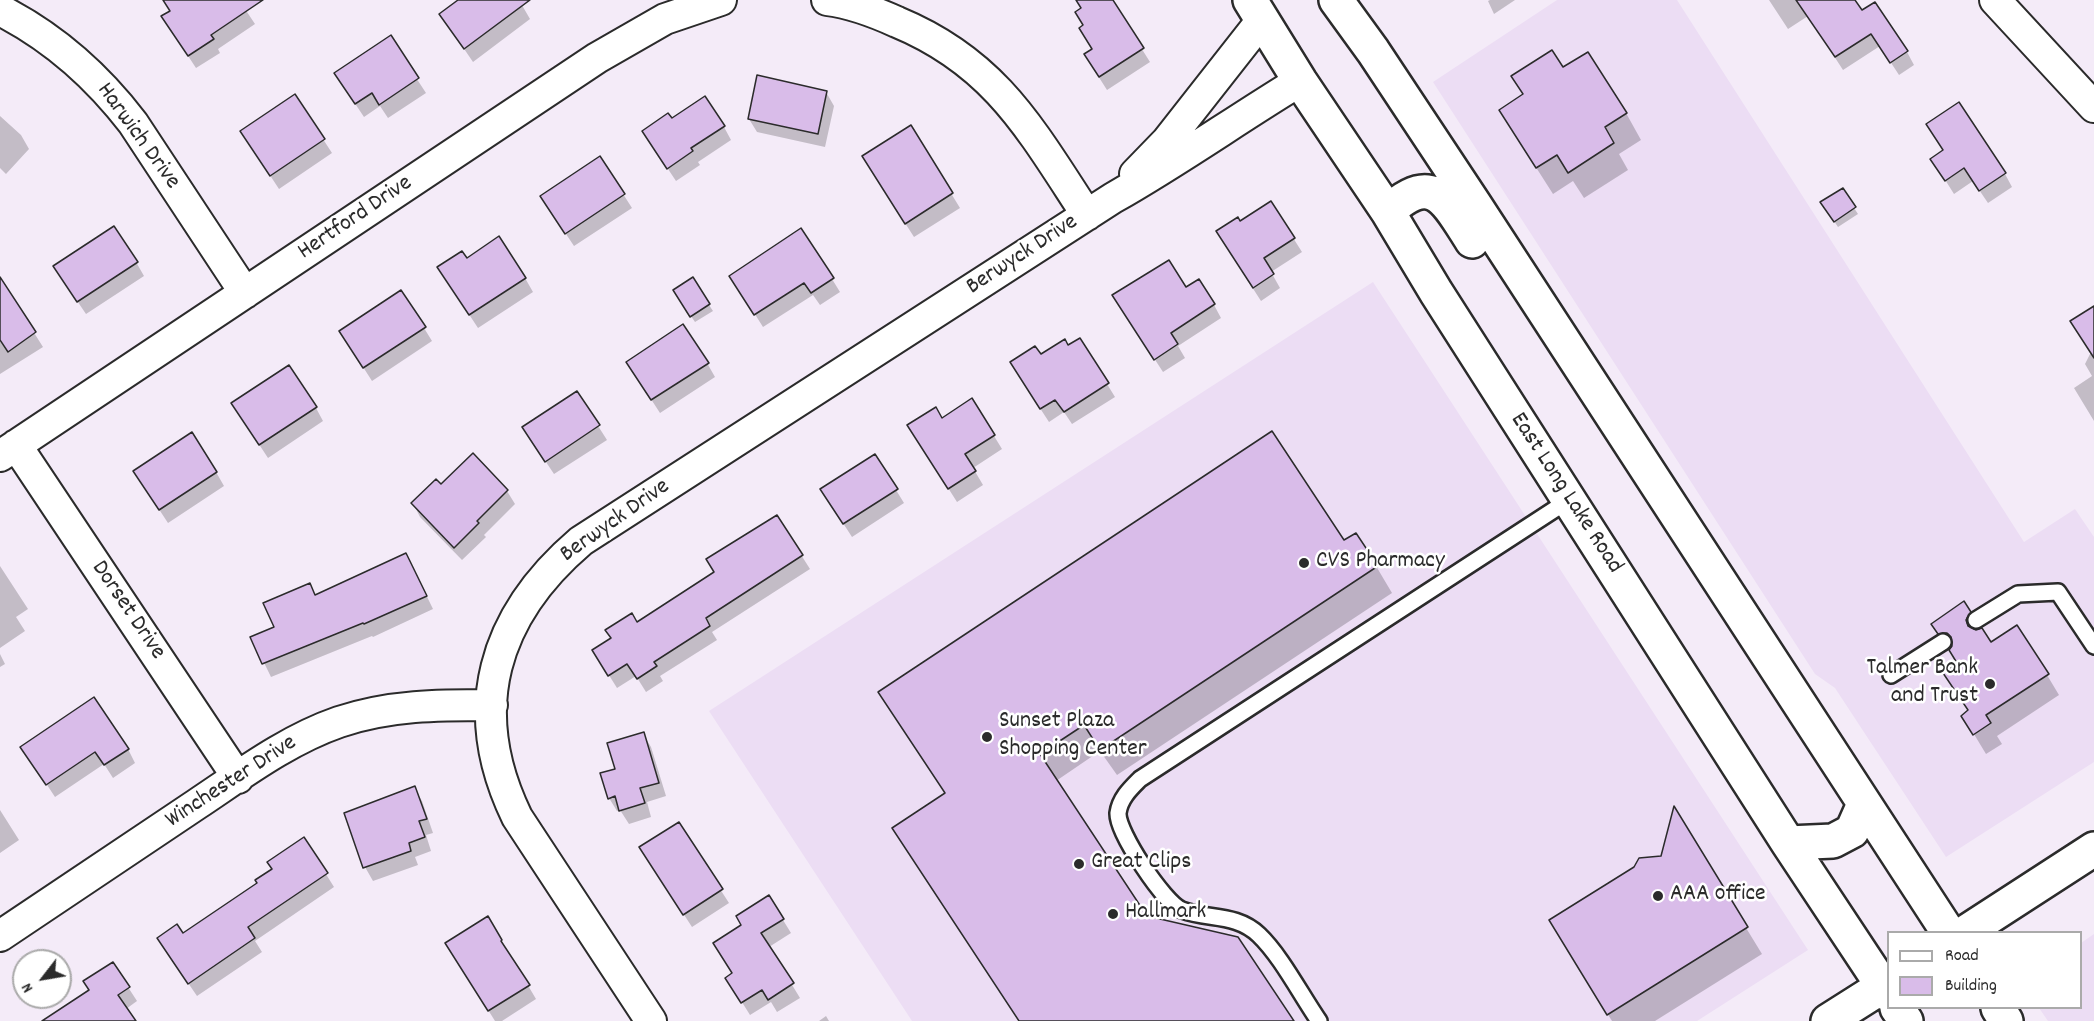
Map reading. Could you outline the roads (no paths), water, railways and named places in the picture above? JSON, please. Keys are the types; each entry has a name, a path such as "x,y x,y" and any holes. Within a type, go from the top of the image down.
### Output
{"main road":[{"path":"1311,0 1350,56 1371,72 1386,71"},
{"path":"1336,0 1386,71 1947,931"},
{"name":"East Long Lake Road","path":"1256,10 1300,81 1388,212 1436,292 1788,843 1887,990"},
{"path":"1388,212 1414,192 1427,191 1442,199 1469,236 1707,599 1717,610 1758,640"},
{"path":"1788,843 1833,841 1852,831 1864,804"},
{"path":"1969,931 2094,849"},
{"path":"1828,1021 1887,994"}],"street":[{"name":"Hertford Drive","path":"8,450 597,58 665,19 721,0"},
{"path":"827,0 880,7 957,54 984,76 1032,129 1087,215"},
{"path":"1995,0 2094,107"},
{"name":"Harwich Drive","path":"0,10 39,32 65,51 113,96 246,292"},
{"name":"Berwyck Drive","path":"1113,198 1167,141 1244,46 1256,10"},
{"name":"Berwyck Drive","path":"651,1021 518,817 508,798 493,736 492,705 497,665 504,642 525,599 560,559 581,541 1113,198 1162,171 1300,81"},
{"name":"Dorset Drive","path":"8,450 238,778"},
{"name":"Winchester Drive","path":"0,936 288,745 312,732 368,714 426,705 492,705"}],"lane":[{"path":"1318,1021 1277,958 1259,935 1246,925 1224,918 1180,910 1161,891 1122,833 1118,813 1126,793 1140,779 1569,500"},
{"path":"1976,620 2018,594 2058,592 2094,646"},
{"path":"1891,675 1943,642"}],"place":[{"name":"CVS Pharmacy","path":"1304,563"},
{"name":"Talmer Bank and Trust","path":"1990,684"},
{"name":"Sunset Plaza Shopping Center","path":"987,737"},
{"name":"Great Clips","path":"1079,864"},
{"name":"AAA office","path":"1658,896"},
{"name":"Hallmark","path":"1113,914"}]}
